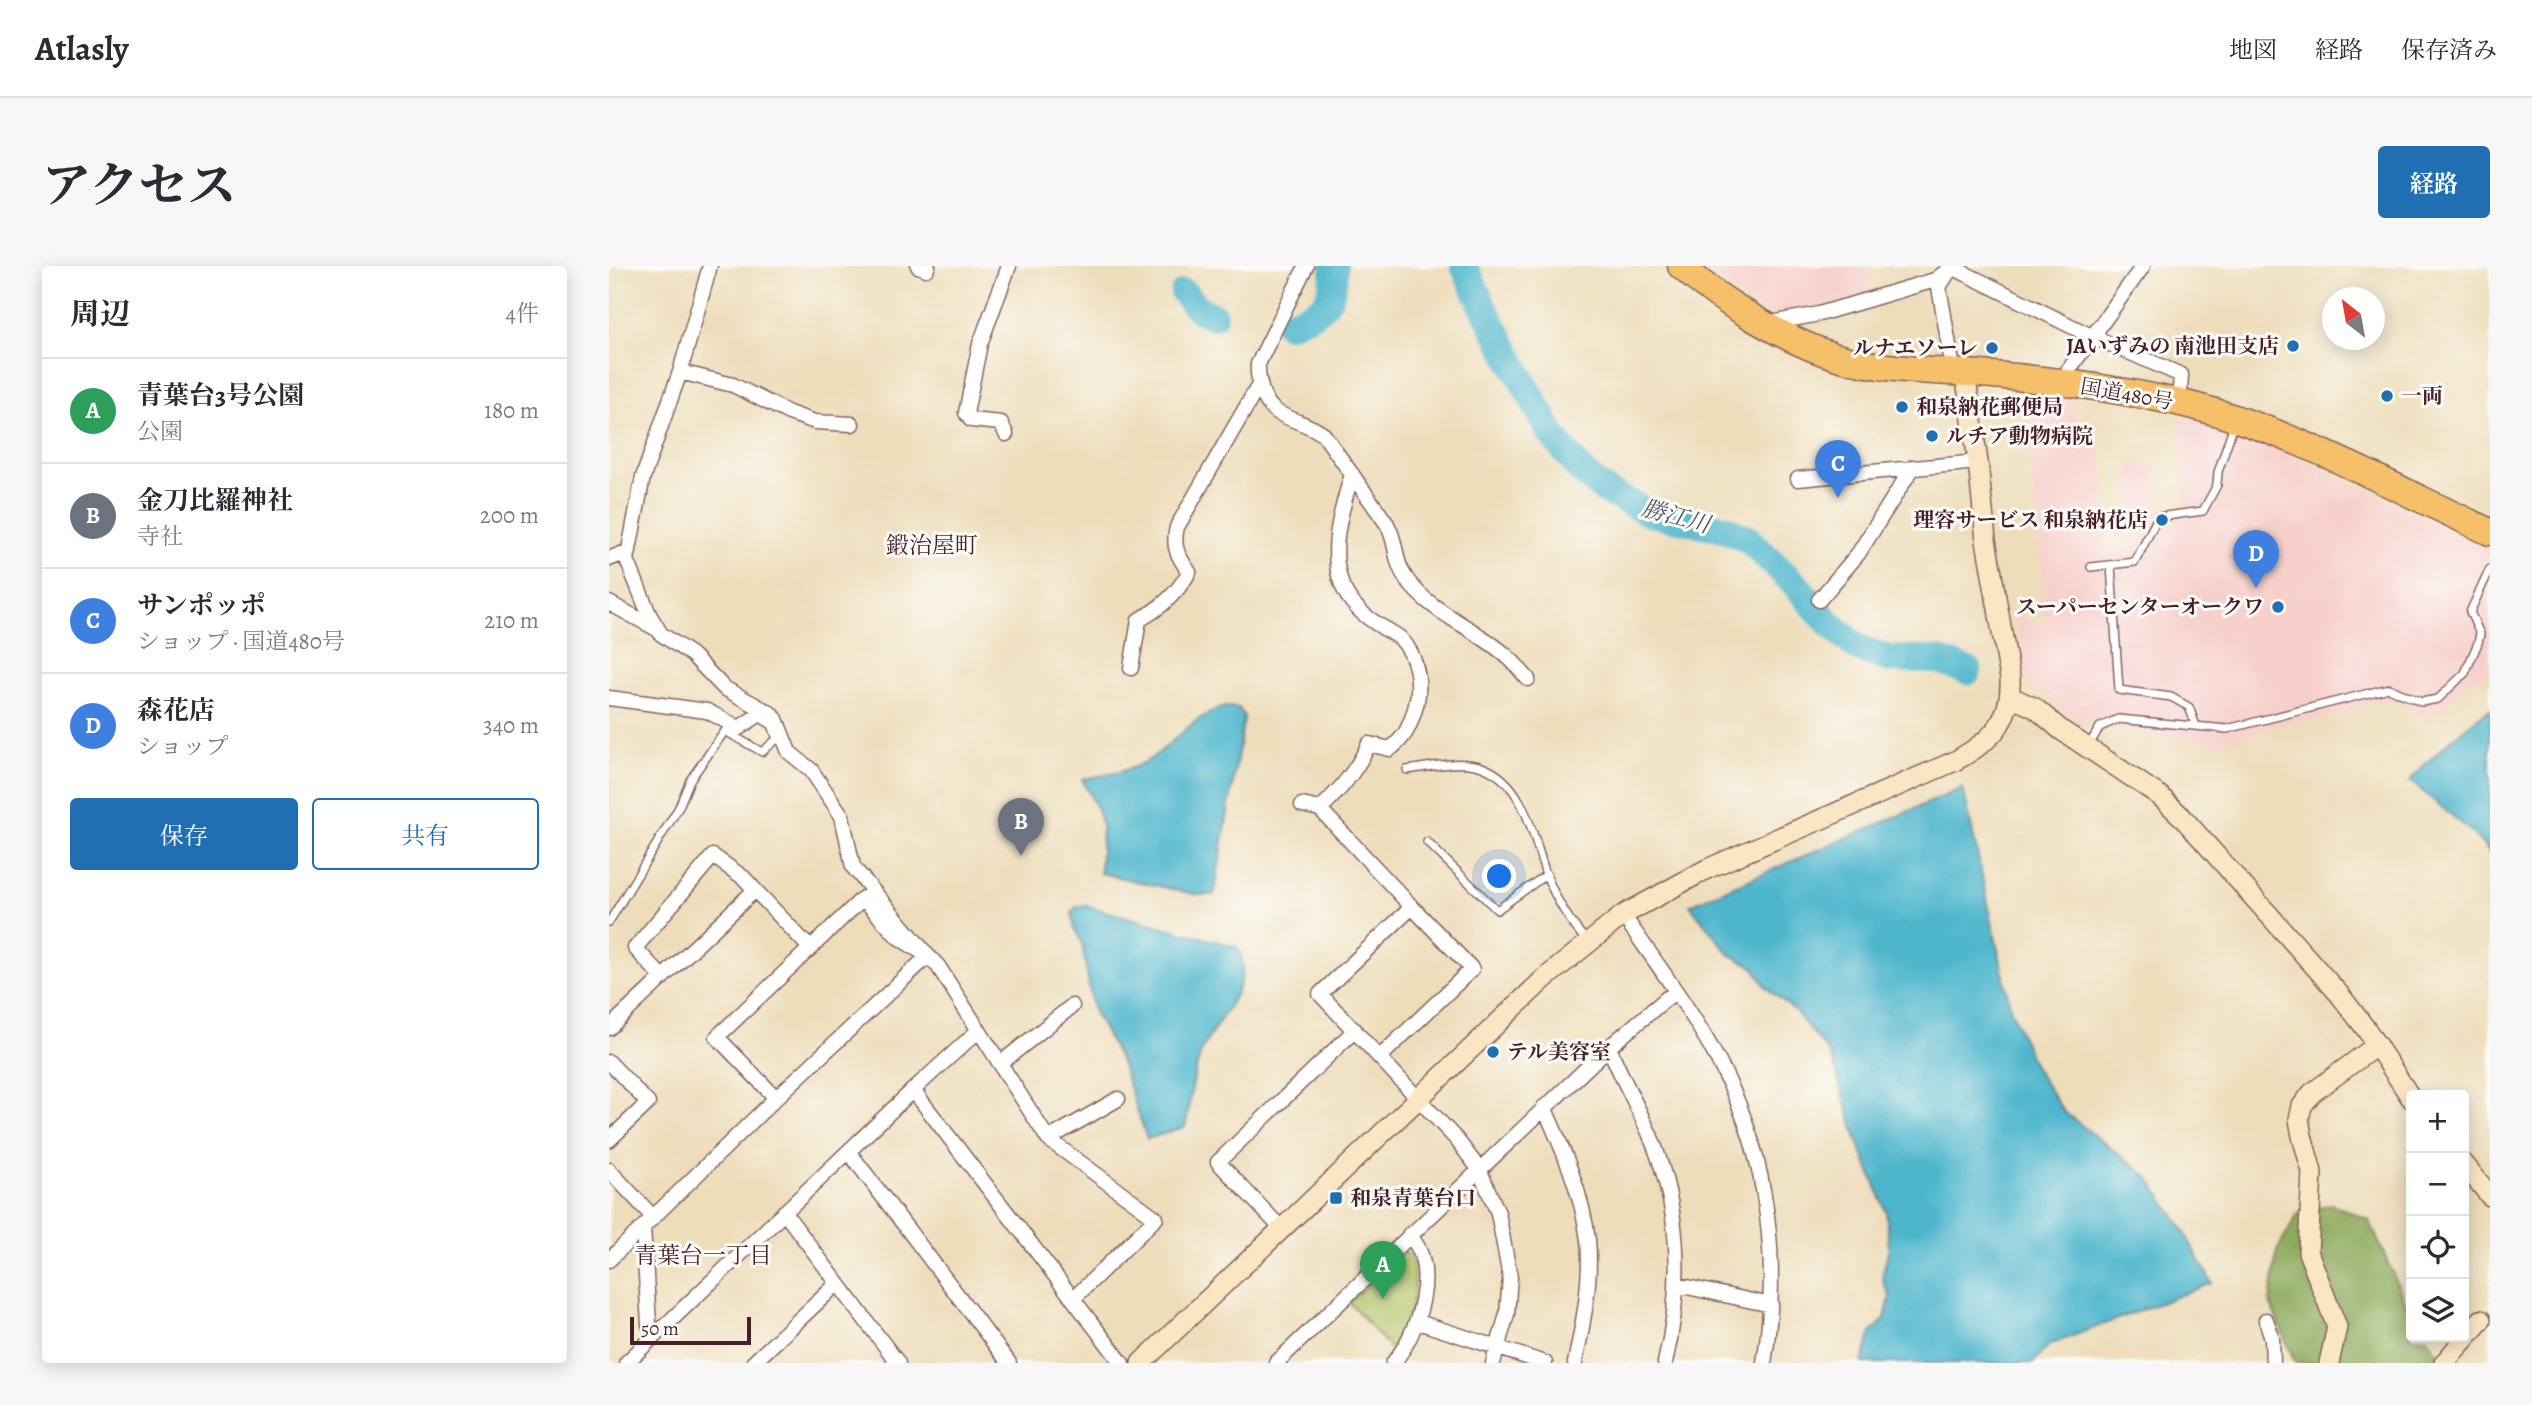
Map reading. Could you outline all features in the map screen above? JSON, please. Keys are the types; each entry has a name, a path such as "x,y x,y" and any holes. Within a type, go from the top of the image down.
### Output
{"highway":[{"name":"国道480号","path":"1681,266 1731,305 1765,324 1840,358 1895,368 2060,382 2179,403 2235,419 2296,442 2490,532"}],"street":[{"path":"710,266 680,372 643,477 627,559 661,634 692,655 724,688 759,712 770,713 776,719 789,751 811,770 842,816 853,867 938,965 1048,1139 1156,1218 1073,1299"},
{"path":"918,266 926,269 928,266"},
{"path":"1006,434 1001,423 971,420 966,413 980,344 1009,266"},
{"path":"1306,266 1258,364 1257,374 1266,399 1274,410 1314,427 1324,435 1387,524 1393,536 1398,566 1409,583 1429,601 1509,658 1528,679"},
{"path":"2060,382 2143,266"},
{"path":"1765,324 1819,314 1935,280 1950,267"},
{"path":"1950,267 2091,336 2181,375 2179,403"},
{"path":"1141,1363 1544,979 1623,915 1707,869 1955,761 1980,747 1993,735 2002,722 2011,697 2010,678 1986,540 1965,373 1952,363 1939,287 1950,267"},
{"path":"680,372 733,385 789,413 815,422 852,424"},
{"path":"1131,668 1139,620 1171,598 1189,572 1176,554 1173,541 1177,527 1260,383"},
{"path":"1798,479 1978,462"},
{"path":"1819,600 1858,554 1913,467"},
{"path":"1320,809 1343,788 1369,744 1390,749 1403,740 1418,698 1416,667 1410,653 1399,638 1369,619 1355,606 1343,588 1336,568 1340,515 1352,474"},
{"path":"609,559 629,551"},
{"path":"609,603 657,629"},
{"path":"2011,697 2035,708 2160,796 2183,818 2340,995 2406,1090"},
{"path":"609,698 706,711 739,728 759,712"},
{"path":"1303,805 1320,809 1472,969 1381,1056"},
{"path":"662,977 635,948 713,856 744,878 810,948"},
{"path":"609,1028 755,890"},
{"path":"776,1098 717,1037 863,898 898,937 928,956"},
{"path":"1412,907 1320,995 1381,1056 1457,1140 1479,1169 1498,1213 1510,1277 1507,1314 1496,1356"},
{"path":"1623,915 1709,1043 1726,1075 1753,1151 1764,1193 1769,1228 1771,1305 1765,1363"},
{"path":"609,1260 928,956"},
{"path":"1276,1363 1609,1047 1667,998 1677,993"},
{"path":"1001,1063 1072,1006"},
{"path":"626,1363 979,1030"},
{"path":"1281,1228 1218,1162 1356,1030"},
{"path":"2329,1363 2337,1327 2308,1252 2312,1172 2301,1136 2299,1119 2302,1106 2312,1093 2377,1045"},
{"path":"1609,1047 1650,1134 1666,1179 1675,1233 1678,1285 1665,1363"},
{"path":"609,1062 648,1103 609,1140"},
{"path":"913,1090 1122,1363"},
{"path":"1048,1139 1118,1099"},
{"path":"1544,1107 1563,1149 1581,1201 1588,1242 1587,1302 1575,1363"},
{"path":"849,1152 1009,1363"},
{"path":"609,1170 648,1222 649,1324 654,1336"},
{"path":"2469,1170 2490,1196"},
{"path":"784,1212 894,1357 877,1363"},
{"path":"1393,1363 1418,1322 1422,1304 1419,1245 1409,1235"},
{"path":"753,1363 838,1283"},
{"path":"1678,1285 1771,1305"},
{"path":"2266,1320 2272,1338 2273,1363"},
{"path":"2444,1363 2481,1320"},
{"path":"1418,1322 1496,1356 1545,1363"}],"lane":[{"path":"2091,567 2136,562 2158,517 2203,511 2217,485 2218,472 2235,419"},
{"path":"2111,565 2119,690 2171,697 2189,707 2196,726"},
{"path":"2087,747 2101,727 2118,719 2227,729 2389,688 2421,702 2438,699 2465,673 2478,643 2480,634 2470,612 2490,569"},
{"path":"609,922 679,807 690,780 725,731 762,752 777,739 772,725 759,712"},
{"path":"1407,770 1455,764 1481,767 1502,778 1518,800 1529,823 1546,874 1569,921 1588,942"},
{"path":"1427,842 1497,910 1546,874"}],"shaded area":[{"path":"1698,266 1867,266 1870,293 1816,309 1765,314"},
{"path":"2022,395 2070,399 2077,441 2100,439 2110,552 2134,549 2145,523 2144,516 2132,517 2128,467 2154,463 2156,507 2186,504 2183,418 2223,428 2284,451 2490,549 2490,670 2464,688 2429,720 2400,704 2370,701 2346,714 2268,728 2216,744 2195,738 2155,735 2076,721 2054,700 2024,678 2015,611 2045,628 2040,538"}],"green space":[{"path":"2331,1204 2369,1220 2406,1304 2406,1342 2429,1342 2444,1363 2295,1363 2270,1303 2277,1251 2298,1214"},
{"path":"1403,1251 1412,1257 1414,1294 1409,1318 1393,1352 1349,1302"}],"water":[{"path":"1225,707 1239,708 1244,717 1214,895 1198,895 1100,873 1102,826 1082,779 1117,772 1142,763 1195,722"},
{"path":"2490,709 2490,853 2473,833 2410,781 2448,742"},
{"path":"1963,788 2011,1010 2035,1068 2064,1112 2148,1177 2180,1224 2212,1283 2049,1345 2033,1363 1862,1363 1871,1333 1885,1319 1890,1297 1882,1278 1889,1247 1886,1211 1859,1145 1831,1056 1795,1011 1766,987 1754,967 1729,954 1690,905"},
{"path":"1083,905 1237,947 1242,961 1238,988 1201,1053 1193,1080 1185,1127 1147,1139 1120,1060 1093,1010 1082,943 1074,928 1072,913 1075,908"}],"waterway":[{"name":"勝江川","path":"1288,324 1310,315 1324,305 1332,289 1334,266"},
{"name":"勝江川","path":"1464,266 1552,435 1581,471 1604,490 1650,513 1726,529 1749,540 1796,585 1829,623 1858,648 1890,659 1937,660 1968,671"},
{"name":"勝江川","path":"1184,293 1200,310 1213,316"}],"place":[{"name":"JAいずみの 南池田支店","path":"2293,346"},
{"name":"ルナエソーレ","path":"1992,348"},
{"name":"一両","path":"2387,396"},
{"name":"和泉納花郵便局","path":"1902,407"},
{"name":"ルチア動物病院","path":"1932,436"},
{"name":"サンポッポ","path":"1838,498"},
{"name":"理容サービス 和泉納花店","path":"2162,520"},
{"name":"森花店","path":"2256,588"},
{"name":"スーパーセンターオークワ","path":"2278,607"},
{"name":"金刀比羅神社","path":"1021,856"},
{"name":"テル美容室","path":"1493,1052"},
{"name":"和泉青葉台口","path":"1336,1198"},
{"name":"青葉台3号公園","path":"1383,1299"}],"district":[{"name":"鍛治屋町","path":"932,545"},
{"name":"青葉台一丁目","path":"703,1255"}]}
